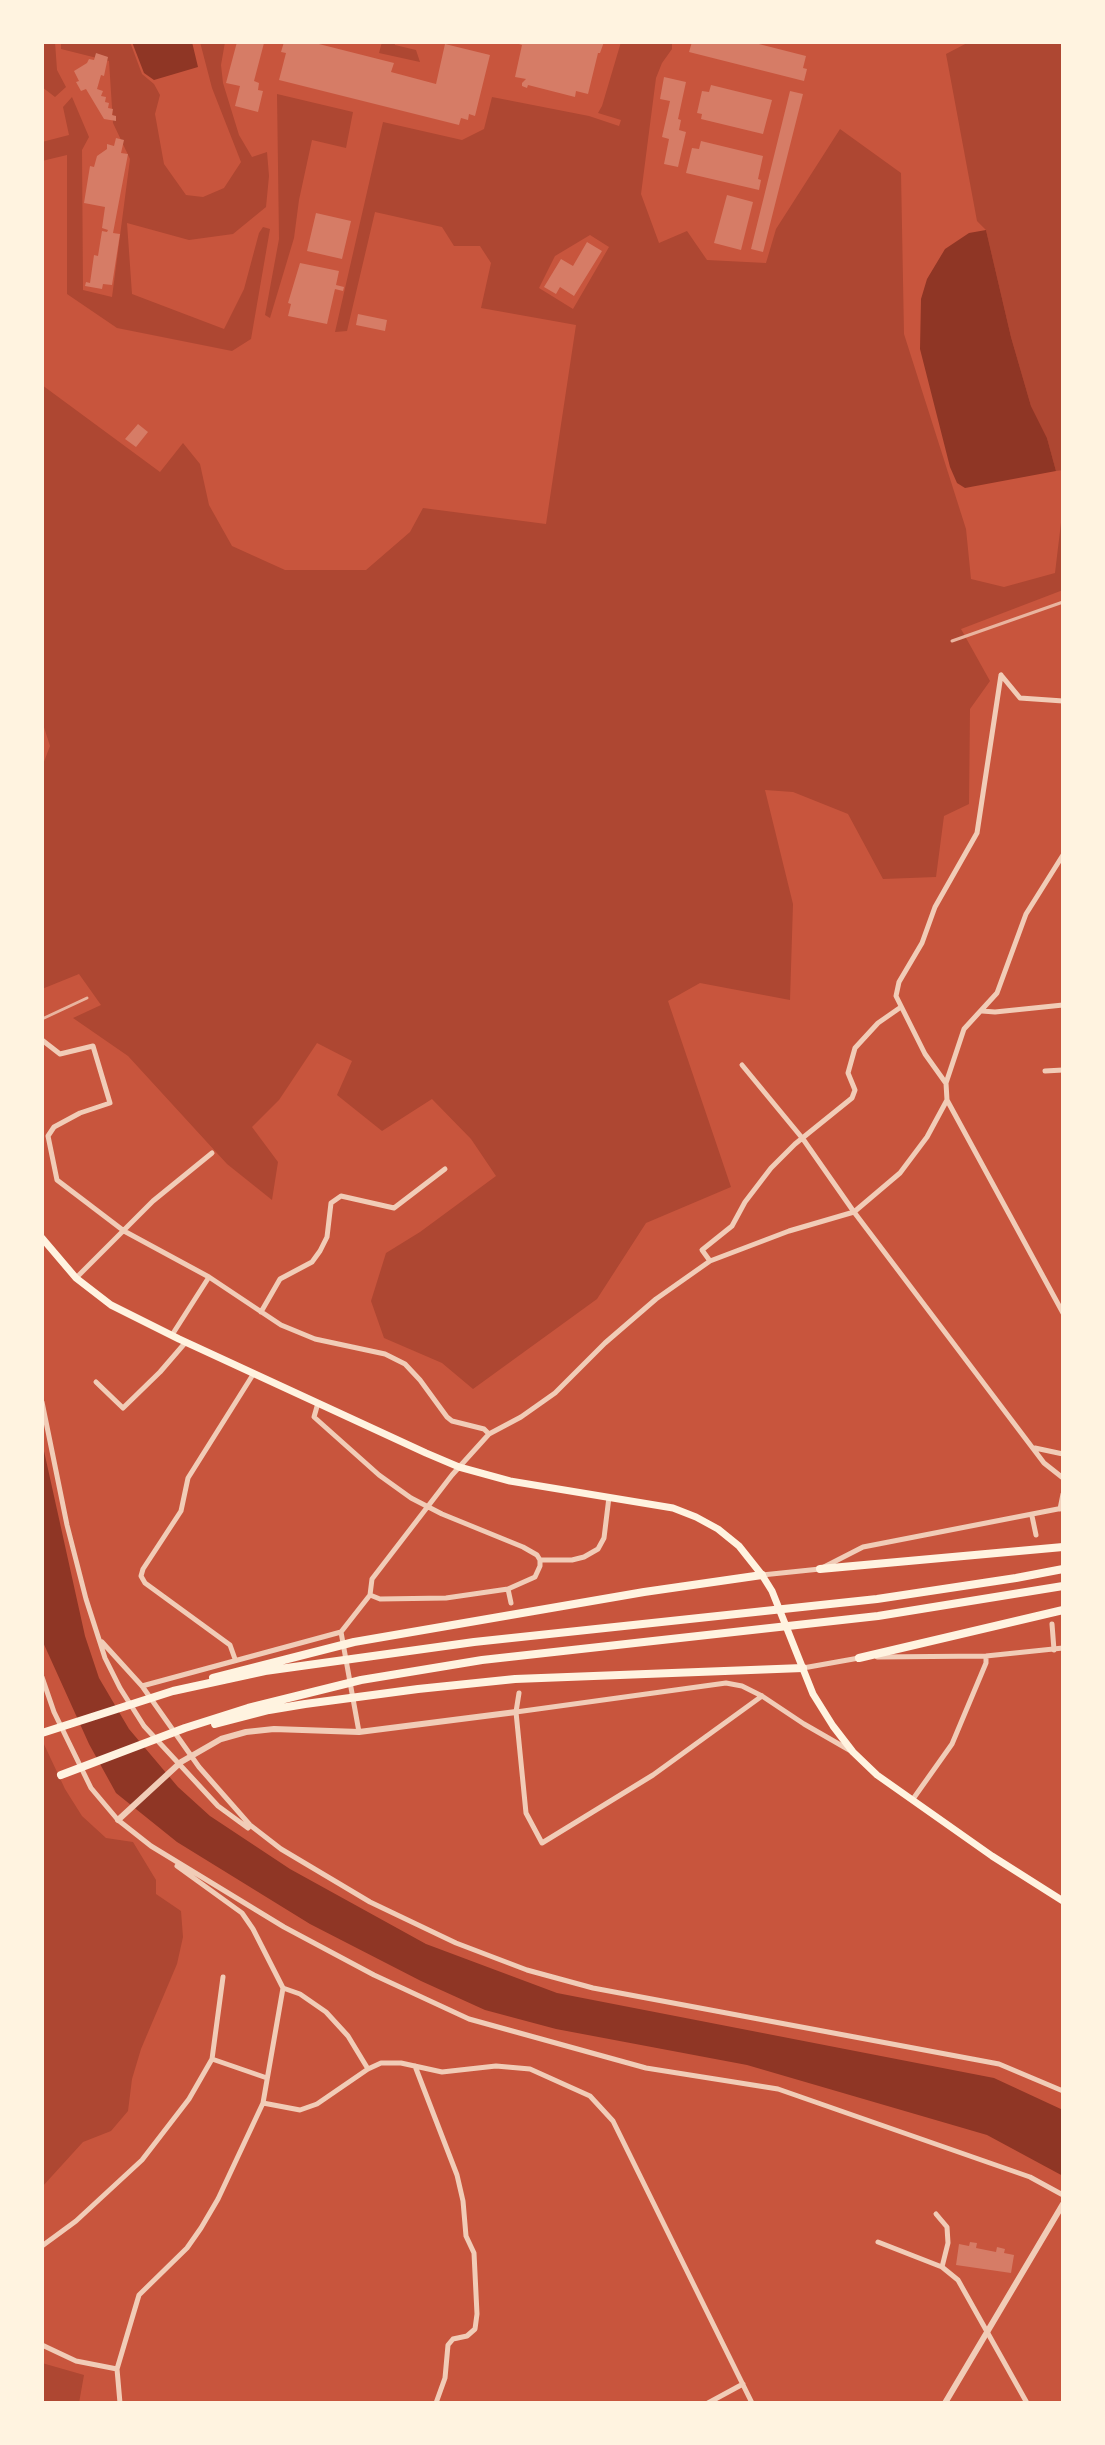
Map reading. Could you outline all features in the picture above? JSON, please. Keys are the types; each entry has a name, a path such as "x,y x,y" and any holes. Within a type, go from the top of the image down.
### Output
{"highway":[{"path":"820,1569 1063,1547"},
{"path":"173,1691 265,1671 357,1657 877,1599 1063,1569"},
{"path":"42,1733 226,1673 354,1642 762,1575"},
{"path":"61,1775 112,1754 248,1708 361,1680 482,1660 878,1616 1063,1586"},
{"path":"859,1658 1063,1610"},
{"path":"112,1754 258,1713 364,1696 515,1679 803,1668"}],"main road":[{"path":"42,1238 76,1278 111,1305 459,1467 510,1481 673,1508 718,1529 739,1546 772,1591 813,1694 853,1752 877,1775 992,1856 1063,1901"}],"street":[{"path":"946,1083 925,1054 901,1007 896,996 899,982 922,943 935,907 977,833 1001,675 1020,698 1063,701"},
{"path":"1063,855 1026,914 997,993 964,1029 946,1083 947,1100 1063,1313"},
{"path":"981,1011 1063,1005"},
{"path":"710,1261 702,1250 732,1226 745,1202 771,1168 795,1144 852,1098 855,1090 848,1073 855,1048 878,1023 901,1007"},
{"path":"42,1040 60,1054 93,1046 110,1103 80,1113 54,1127 45,1136 57,1180 124,1231 209,1277 281,1325 315,1339 385,1354 405,1364 447,1417 484,1429 489,1434"},
{"path":"742,1065 803,1139 854,1212 1044,1463 1063,1478"},
{"path":"1045,1071 1063,1070"},
{"path":"142,1686 341,1632 370,1595 372,1579 459,1467 489,1434 521,1417 555,1393 605,1343 656,1299 710,1261 789,1231 854,1212 900,1173 927,1137 947,1100"},
{"path":"76,1278 153,1201 212,1153"},
{"path":"261,1312 280,1279 312,1262 320,1251 327,1237 331,1203 341,1196 394,1208 445,1169"},
{"path":"172,1335 209,1277"},
{"path":"96,1382 123,1408 186,1342"},
{"path":"235,1659 230,1645 145,1583 141,1576 181,1511 188,1478 254,1373"},
{"path":"42,1402 67,1525 105,1658 144,1726 218,1806 248,1828 250,1825"},
{"path":"318,1403 314,1417 379,1475 427,1507 523,1547 540,1560 572,1560 598,1549 604,1538 609,1496"},
{"path":"1035,1448 1063,1454"},
{"path":"762,1575 820,1569 863,1547 1061,1509 1063,1494"},
{"path":"1032,1516 1036,1535"},
{"path":"370,1595 380,1599 435,1599 508,1589 535,1577 540,1560"},
{"path":"508,1589 511,1603"},
{"path":"1052,1624 1054,1650"},
{"path":"341,1632 359,1732"},
{"path":"102,1642 142,1686 199,1767 250,1825 281,1849 370,1902 456,1943 527,1970 593,1988 999,2064 1063,2091"},
{"path":"803,1668 859,1658 986,1656 1063,1648"},
{"path":"913,1799 952,1744 986,1663 986,1656"},
{"path":"42,1677 54,1712 91,1788 118,1820 242,1913 283,1988 263,2103 201,2228 187,2248 139,2295 117,2369 120,2403"},
{"path":"118,1820 181,1762 221,1739 246,1732 274,1729 359,1732 714,1684 742,1686 853,1752"},
{"path":"519,1693 516,1712 526,1813 542,1843 653,1775 762,1696"},
{"path":"151,1846 284,1927 374,1975 469,2019 646,2068 778,2089 1030,2177 1063,2195"},
{"path":"42,2246 76,2221 142,2160 189,2099 212,2059 223,1977"},
{"path":"283,1988 300,1994 326,2012 348,2036 368,2069"},
{"path":"212,2059 267,2078"},
{"path":"263,2103 300,2110 317,2104 381,2063 442,2072 496,2066 530,2069 590,2096 613,2121 752,2403"},
{"path":"415,2066 457,2175 466,2236 474,2253 475,2329 467,2336 453,2339 448,2345 445,2378 436,2403"},
{"path":"945,2403 1063,2204"},
{"path":"936,2214 947,2227 948,2243 942,2267"},
{"path":"878,2242 942,2267 958,2280 1027,2403"},
{"path":"42,2345 76,2361 117,2369"},
{"path":"708,2403 743,2384"}],"shaded area":[{"path":"42,42 55,42 57,70 66,87 55,97 42,87"},
{"path":"61,42 130,42 142,74 154,84 160,95 155,114 164,164 186,195 203,197 224,188 241,162 212,88 200,42 225,42 221,65 223,83 239,135 252,157 267,152 269,176 266,207 233,234 189,240 127,223 132,294 224,329 244,289 259,233 263,227 270,229 251,339 232,351 117,328 67,294 67,155 42,161 42,142 69,135 63,107 72,97 89,137 82,150 83,290 112,297 130,159 113,123 109,61 61,49"},
{"path":"132,42 192,42 198,67 154,80 144,73"},
{"path":"382,42 394,42 395,45 416,50 420,62 379,53"},
{"path":"621,42 672,42 672,49 656,78 641,194 659,243 687,231 707,260 766,263 776,229 840,129 901,173 904,334 966,529 971,579 1004,587 1055,573 1063,506 1063,590 961,629 990,681 970,709 969,804 944,816 936,877 883,879 848,814 793,792 765,790 793,904 790,1000 700,983 668,1001 731,1187 646,1223 597,1299 473,1389 442,1363 384,1338 371,1301 386,1253 496,1176 471,1139 432,1099 382,1131 337,1095 352,1061 317,1043 279,1100 252,1127 278,1162 272,1200 227,1164 128,1056 73,1018 101,1005 79,974 42,989 42,767 50,746 42,721 42,385 160,472 183,443 200,464 209,505 232,546 285,570 366,570 410,532 423,508 546,524 576,325 481,308 491,263 480,246 454,246 442,227 375,212 347,331 335,332 383,122 462,140 484,129 492,97 589,116 619,126 621,120 598,113","holes":["590,235 609,247 573,309 539,288 555,256"]},
{"path":"969,42 1063,42 1063,470 1056,471 1047,438 1031,406 986,230 977,221 946,54"},
{"path":"277,94 353,112 346,148 312,140 294,238 270,318 265,315 279,239"},
{"path":"986,230 1031,406 1047,438 1056,471 965,488 957,483 950,467 920,349 921,299 927,279 945,249 969,233"},
{"path":"42,1442 85,1636 99,1678 129,1729 178,1787 210,1816 290,1869 426,1944 557,1993 994,2078 1063,2110 1063,2176 987,2135 747,2065 556,2029 485,2010 310,1924 177,1842 116,1793 89,1744 42,1640"},
{"path":"42,1740 65,1789 82,1816 106,1838 133,1842 156,1880 156,1894 181,1911 183,1937 177,1964 141,2049 132,2079 128,2111 111,2131 83,2142 42,2187"},
{"path":"42,2363 84,2375 79,2403 42,2403"}],"building":[{"path":"237,42 264,43 254,81 259,83 258,90 263,91 258,112 235,106 240,86 226,83"},
{"path":"284,42 311,42 394,63 391,72 436,84 445,44 490,55 475,116 469,114 468,120 461,118 459,125 279,80 286,53 281,52"},
{"path":"513,42 604,42 598,53 588,94 576,91 575,97 522,86 526,79 515,77 522,45"},
{"path":"692,42 751,42 806,56 804,81 689,52"},
{"path":"96,53 108,57 97,89 103,91 101,96 106,97 105,102 109,103 108,108 113,109 112,115 116,116 116,121 104,119 86,89 81,91 76,82 79,81 74,71 89,59 94,60"},
{"path":"664,77 686,82 678,119 681,120 679,130 686,132 678,167 664,164 669,139 662,137 670,101 660,99"},
{"path":"711,85 772,100 763,134 701,119 702,114 697,113 702,91 709,92"},
{"path":"790,91 803,94 763,252 751,249"},
{"path":"116,138 124,140 121,153 128,154 113,233 120,234 112,285 103,284 102,289 85,286 86,282 90,283 102,231 108,230 102,228 105,207 84,203 90,166 94,167 97,156 107,149 107,144 114,146"},
{"path":"701,141 763,156 759,190 686,173 692,148 699,149"},
{"path":"727,195 753,202 741,250 714,243"},
{"path":"316,213 351,221 342,259 307,251"},
{"path":"587,242 602,251 574,296 560,287 556,294 544,287 561,259 573,266"},
{"path":"300,263 339,271 336,285 344,287 343,291 335,289 327,324 288,316 291,304 288,303"},
{"path":"358,314 387,320 385,331 356,325"},
{"path":"138,424 148,432 136,447 125,439"},
{"path":"970,2242 977,2243 976,2248 996,2252 997,2247 1005,2249 1004,2253 1014,2255 1011,2273 956,2265 959,2244 969,2246"}],"railway":[{"path":"952,641 1063,602"},
{"path":"42,1019 87,998"}]}
